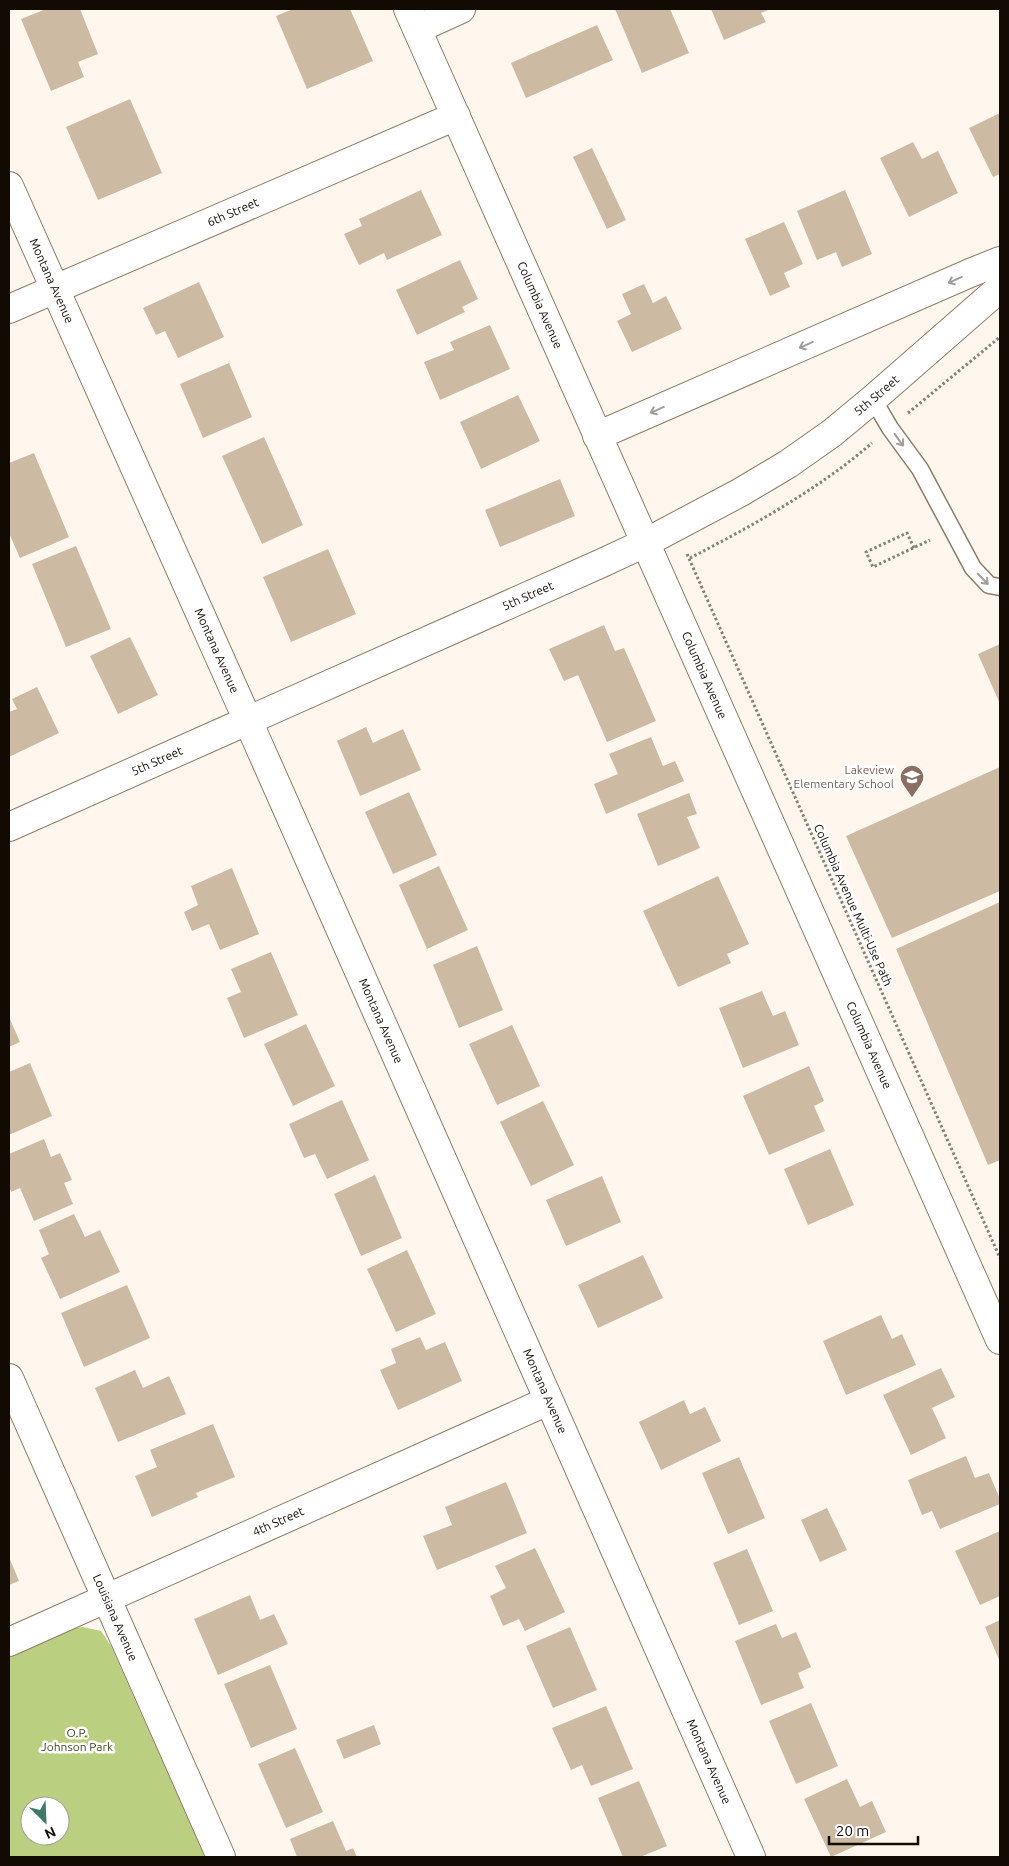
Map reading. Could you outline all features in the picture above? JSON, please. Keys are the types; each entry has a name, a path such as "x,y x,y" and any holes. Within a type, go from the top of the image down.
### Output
{"street":[{"path":"412,19 461,9"},
{"name":"Columbia Avenue","path":"412,19 1000,1340"},
{"name":"6th Street","path":"9,309 456,116"},
{"name":"Montana Avenue","path":"9,186 751,1857"},
{"path":"597,436 1000,261"},
{"name":"5th Street","path":"9,827 645,543 741,492 788,464 832,433 1000,288"},
{"name":"Louisiana Avenue","path":"9,1378 221,1857"},
{"name":"4th Street","path":"9,1642 548,1401"}],"lane":[{"path":"873,399 890,428 920,469 973,568 989,585 1000,587"}],"path":[{"path":"914,548 907,533 866,552 872,566 914,548 930,540"},
{"name":"Columbia Avenue Multi-Use Path","path":"690,558 1000,1258"}],"green space":[{"name":"O.P. Johnson Park","path":"83,1627 101,1631 111,1646 205,1857 9,1857 9,1656 66,1629"}],"building":[{"path":"46,9 80,9 98,54 78,62 84,77 51,91 21,19"},
{"path":"293,9 350,9 373,61 307,89 276,16"},
{"path":"615,9 670,9 689,53 642,73"},
{"path":"711,9 771,9 761,13 766,22 724,40"},
{"path":"597,25 613,60 526,98 511,63"},
{"path":"130,99 162,173 98,200 66,127"},
{"path":"1000,113 1000,174 993,177 969,128"},
{"path":"913,142 922,159 938,151 958,193 909,217 880,158"},
{"path":"592,148 626,220 607,229 573,157"},
{"path":"421,190 442,235 387,260 384,253 359,265 344,234 362,226 359,219"},
{"path":"845,190 872,254 842,267 836,252 817,260 797,211"},
{"path":"784,222 803,264 784,273 790,287 770,296 745,239"},
{"path":"460,260 478,299 462,307 465,312 417,335 396,290"},
{"path":"199,282 224,337 178,358 165,331 156,335 143,308"},
{"path":"644,284 653,303 666,296 682,329 632,352 617,321 631,314 622,294"},
{"path":"490,325 510,369 440,400 424,362 454,350 450,342"},
{"path":"229,363 252,417 203,438 180,384"},
{"path":"518,395 540,441 481,469 460,422"},
{"path":"264,437 303,525 262,544 222,456"},
{"path":"34,453 69,537 20,558 9,533 9,463"},
{"path":"560,479 575,516 500,547 485,510"},
{"path":"76,546 111,629 66,647 32,564"},
{"path":"328,549 356,614 291,642 263,577"},
{"path":"604,625 615,651 624,648 656,721 607,742 578,675 564,681 549,649"},
{"path":"130,637 158,695 118,714 90,656"},
{"path":"1000,644 1000,704 978,654"},
{"path":"37,687 59,733 9,757 9,712 17,709 12,699"},
{"path":"366,727 373,743 403,729 421,770 360,796 337,741"},
{"path":"651,737 663,766 675,761 684,781 606,814 594,784 618,774 609,754"},
{"path":"1000,767 1000,891 892,938 846,836"},
{"path":"409,792 437,855 393,874 365,812"},
{"path":"689,793 697,814 687,817 700,848 658,866 637,814"},
{"path":"439,866 468,930 427,949 399,885"},
{"path":"232,868 259,934 220,950 209,924 192,931 184,912 198,905 191,886"},
{"path":"718,876 749,944 727,954 731,963 678,987 643,911"},
{"path":"1000,902 1000,1160 988,1165 896,949"},
{"path":"477,946 503,1010 459,1028 433,965"},
{"path":"271,952 298,1015 244,1038 227,998 241,992 231,969"},
{"path":"762,991 773,1016 785,1011 799,1045 743,1068 719,1008"},
{"path":"9,1017 20,1042 9,1047"},
{"path":"306,1024 335,1086 293,1106 264,1044"},
{"path":"512,1025 540,1086 497,1105 469,1044"},
{"path":"30,1063 52,1116 9,1135 9,1072"},
{"path":"809,1066 824,1101 814,1106 825,1131 769,1155 743,1096"},
{"path":"342,1100 369,1160 327,1179 315,1154 304,1158 289,1124"},
{"path":"543,1101 574,1165 531,1186 500,1122"},
{"path":"44,1139 51,1157 60,1153 72,1180 64,1183 73,1204 34,1221 20,1188 11,1192 9,1186 9,1154"},
{"path":"830,1149 854,1205 808,1225 784,1169"},
{"path":"375,1175 402,1238 361,1256 334,1194"},
{"path":"602,1176 621,1222 566,1246 546,1200"},
{"path":"74,1214 85,1237 100,1230 120,1272 60,1299 41,1258 49,1254 39,1230"},
{"path":"407,1250 436,1314 396,1332 367,1269"},
{"path":"643,1255 663,1298 598,1328 578,1285"},
{"path":"127,1285 150,1338 84,1367 61,1313"},
{"path":"881,1315 892,1339 902,1334 916,1365 846,1395 823,1341"},
{"path":"420,1337 426,1350 445,1342 462,1381 398,1410 380,1370 396,1363 391,1349"},
{"path":"941,1368 955,1397 932,1408 946,1438 911,1455 883,1395"},
{"path":"135,1370 143,1388 169,1376 186,1414 118,1442 95,1388"},
{"path":"684,1400 690,1414 705,1407 721,1441 661,1470 639,1422"},
{"path":"213,1424 235,1477 196,1493 198,1497 152,1517 135,1476 157,1467 150,1450"},
{"path":"966,1456 975,1478 989,1473 1000,1499 1000,1504 940,1529 932,1511 922,1515 908,1480"},
{"path":"739,1457 765,1518 728,1534 702,1473"},
{"path":"506,1482 527,1533 437,1570 423,1536 452,1525 445,1507"},
{"path":"827,1508 847,1550 820,1562 801,1520"},
{"path":"1000,1531 1000,1596 980,1605 955,1551"},
{"path":"535,1548 565,1612 525,1631 519,1619 503,1626 490,1596 506,1588 495,1566"},
{"path":"747,1549 773,1611 739,1625 713,1563"},
{"path":"9,1557 19,1581 9,1585"},
{"path":"250,1595 260,1620 274,1614 288,1644 218,1675 194,1619"},
{"path":"1000,1620 1000,1662 985,1627"},
{"path":"776,1624 782,1638 796,1632 811,1667 798,1673 804,1688 761,1705 735,1641"},
{"path":"570,1627 597,1690 553,1708 526,1646"},
{"path":"270,1665 297,1729 251,1748 224,1684"},
{"path":"811,1703 838,1766 796,1784 769,1721"},
{"path":"606,1706 633,1769 591,1786 582,1765 571,1770 552,1728"},
{"path":"374,1725 381,1744 344,1759 336,1740"},
{"path":"295,1748 323,1812 286,1828 258,1764"},
{"path":"847,1779 860,1807 872,1801 886,1832 831,1857 804,1799"},
{"path":"639,1781 667,1846 640,1857 623,1857 598,1798"},
{"path":"333,1821 346,1851 353,1848 357,1857 297,1857 290,1839"}],"place":[{"name":"Lakeview Elementary School","path":"912,798"}]}
